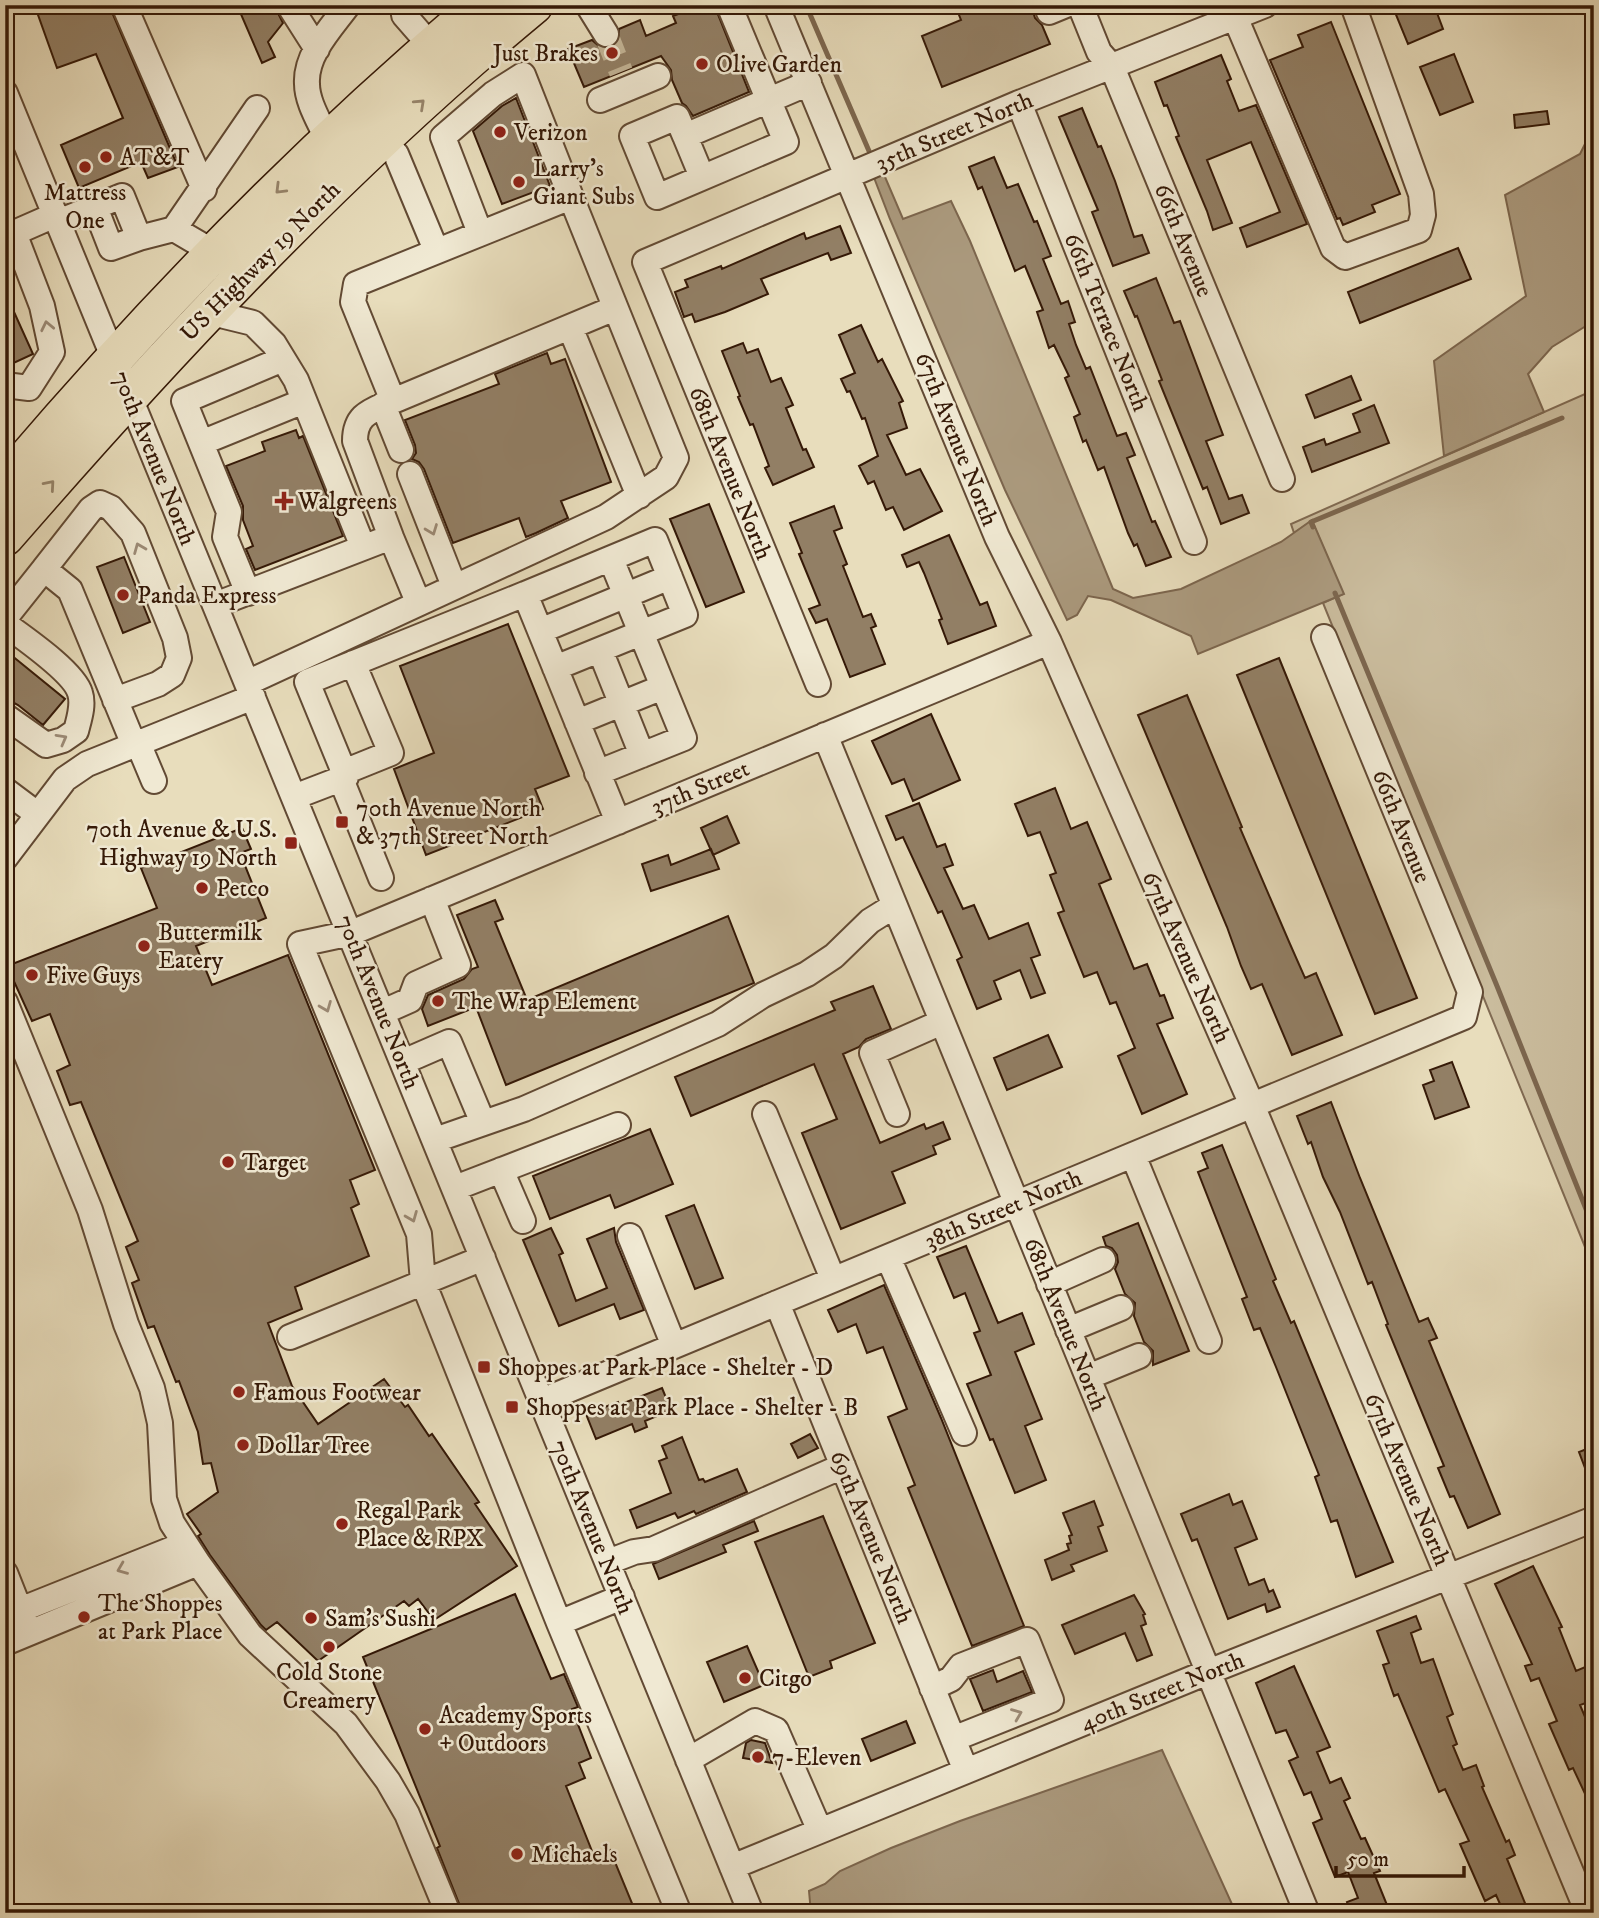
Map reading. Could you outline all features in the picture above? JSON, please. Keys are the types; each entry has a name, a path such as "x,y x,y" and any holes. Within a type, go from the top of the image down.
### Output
{"highway":[{"name":"US Highway 19 North","path":"5,483 115,359 215,253 328,141 431,46 480,5"},
{"name":"US Highway 19 North","path":"5,537 208,312 435,90 534,5"}],"street":[{"path":"124,5 204,189"},
{"path":"289,5 317,49"},
{"path":"328,141 307,84 309,68 317,49 348,5"},
{"path":"588,5 606,34"},
{"path":"702,177 677,117 632,136 657,197 786,142 729,5"},
{"name":"67th Avenue North","path":"776,5 849,175 997,537 1049,642 1252,1105 1588,1913"},
{"path":"1046,5 1049,12 1066,5"},
{"name":"66th Avenue","path":"1080,5 1099,52 1112,66 1282,479"},
{"name":"35th Street North","path":"645,262 1019,103 1265,5"},
{"path":"1235,17 1333,248 1345,257 1419,230 1423,215 1421,194 1353,5"},
{"path":"408,10 431,46"},
{"path":"5,858 65,779 87,764 250,690 418,602 606,517 666,477 676,458 523,75 494,94 443,137 480,233"},
{"path":"600,100 624,80 658,76"},
{"path":"685,136 809,83"},
{"name":"70th Avenue North","path":"5,93 12,134 57,218 751,1913"},
{"name":"66th Terrace North","path":"1019,103 1194,542"},
{"path":"59,422 17,386 52,352 42,306 10,231 95,207 122,196 139,238 174,229 204,189 257,108"},
{"path":"381,141 396,154 436,250"},
{"path":"401,450 388,403 353,302 356,284 571,197"},
{"path":"174,229 215,253"},
{"name":"68th Avenue North","path":"645,262 818,684"},
{"path":"418,602 355,441 355,427 362,416 615,308"},
{"path":"208,312 253,323 274,344 304,401 363,547"},
{"path":"570,327 639,496"},
{"path":"248,593 225,537 229,512 184,401 283,359"},
{"path":"201,443 304,401"},
{"path":"410,474 454,586"},
{"path":"5,618 91,509 100,503 111,508 133,533 175,638 179,658 172,675 158,684 116,701"},
{"path":"215,606 391,537"},
{"path":"381,878 307,682 655,540 685,615 555,668"},
{"path":"597,773 684,738 611,559"},
{"path":"51,560 70,590 104,674 154,781"},
{"path":"540,631 670,577"},
{"path":"525,594 618,822"},
{"path":"5,624 53,660 77,684 82,696 76,731 63,740 46,745 5,716"},
{"name":"66th Avenue","path":"1324,637 1470,992 1464,1017"},
{"name":"37th Street","path":"423,1282 419,1234 300,944 351,933 1049,642"},
{"path":"600,650 642,755"},
{"path":"294,797 391,753 353,663"},
{"path":"77,684 104,674"},
{"path":"576,722 663,687"},
{"name":"68th Avenue North","path":"825,736 1307,1913"},
{"path":"5,790 37,814"},
{"path":"383,1012 410,1000 416,984 458,965 432,899"},
{"path":"435,1140 524,1109 718,1024 763,995 807,974 834,956 870,921 894,905"},
{"path":"5,1002 90,1210 126,1324 152,1388 160,1423 164,1499 172,1524 250,1635 346,1724 381,1771 407,1814 447,1913"},
{"name":"38th Street North","path":"542,1401 1464,1017"},
{"path":"897,1114 872,1053 942,1022"},
{"path":"403,1062 449,1042 483,1123"},
{"path":"765,1114 833,1279"},
{"path":"455,1188 618,1125"},
{"path":"1133,1155 1209,1341"},
{"path":"501,1170 523,1221"},
{"path":"630,1236 674,1346"},
{"path":"888,1256 964,1433"},
{"path":"290,1337 484,1258"},
{"path":"1049,1284 1102,1260"},
{"path":"423,1282 559,1623 679,1913"},
{"name":"69th Avenue North","path":"777,1303 966,1771"},
{"path":"1068,1329 1121,1308"},
{"path":"1087,1377 1139,1356"},
{"path":"608,1562 634,1552 654,1549 843,1466"},
{"name":"40th Street North","path":"732,1867 1208,1672 1594,1519"},
{"path":"5,1643 18,1620 191,1553"},
{"path":"5,1573 18,1620"},
{"path":"559,1623 622,1597"},
{"path":"932,1688 951,1679 961,1666 1027,1640 1051,1700 953,1740"},
{"path":"688,1760 755,1721 776,1730 820,1831"}],"shaded area":[{"path":"1594,126 1594,321 1552,347 1528,374 1544,412 1444,456 1434,361 1526,296 1505,195 1580,154"},
{"path":"882,170 903,219 951,201 970,241 1113,589 1133,598 1181,589 1281,542 1312,520 1344,594 1198,654 1191,636 1111,600 1088,596 1077,615 1067,620 1005,490 890,219 873,175"},
{"path":"1594,390 1594,1269 1323,603 1343,594 1312,521 1294,533 1291,524"},
{"path":"1162,1750 1236,1913 811,1913 809,1891 825,1884 840,1871 960,1821"}],"building":[{"path":"56,5 109,5 178,167 148,178 141,162 79,188 61,145 123,118 96,54 57,68 37,12"},
{"path":"237,5 274,5 283,23 268,42 275,57 262,63"},
{"path":"955,5 1031,5 1050,44 942,87 922,36 961,20"},
{"path":"1392,5 1434,5 1443,29 1408,44"},
{"name":"Olive Garden","path":"699,6 702,12 715,7 749,92 693,116 682,103 672,80 671,70 661,56 584,87 568,49 592,40 600,47 613,47 619,40 619,29 640,20 646,36 676,23 673,16"},
{"path":"1331,22 1400,194 1372,205 1375,212 1343,225 1340,218 1337,219 1270,60 1303,47 1298,35"},
{"path":"1454,54 1473,102 1440,115 1420,67"},
{"path":"1221,55 1231,79 1227,81 1239,111 1256,105 1307,224 1247,247 1240,228 1280,212 1251,142 1207,160 1232,223 1213,230 1176,137 1179,136 1167,105 1164,106 1155,82"},
{"path":"516,98 550,186 502,204 473,131 502,106"},
{"path":"1082,108 1098,147 1101,146 1134,237 1142,235 1149,253 1113,266 1092,212 1098,210 1059,117"},
{"path":"1547,111 1549,124 1515,128 1514,115"},
{"path":"994,157 1007,188 1018,184 1034,222 1037,221 1051,256 1043,259 1061,304 1068,301 1075,322 1069,324 1076,345 1086,369 1090,367 1117,436 1126,433 1135,455 1127,458 1152,522 1155,521 1171,557 1146,566 1137,544 1134,546 1128,533 1104,467 1098,470 1086,440 1083,442 1074,417 1080,414 1065,378 1069,376 1054,345 1049,348 1037,312 1043,310 1025,266 1015,271 982,187 978,189 969,167"},
{"path":"840,226 851,253 831,260 828,253 761,279 768,294 725,312 695,322 692,314 684,317 675,292 688,287 685,280 721,266 722,269 804,233 806,239"},
{"path":"1458,248 1471,279 1360,323 1348,292"},
{"path":"1156,278 1174,323 1180,321 1223,435 1206,441 1229,499 1242,495 1249,513 1221,524 1207,487 1203,489 1159,381 1162,380 1137,316 1135,317 1124,291"},
{"path":"5,292 33,354 5,367"},
{"path":"861,325 878,362 882,359 903,401 899,403 907,428 887,435 906,475 920,469 942,511 904,530 893,507 886,510 874,481 868,484 859,466 878,456 865,418 862,419 850,391 847,392 841,379 855,373 839,335"},
{"path":"743,343 747,353 758,349 771,382 781,378 793,405 786,408 803,450 806,449 814,467 773,485 765,468 769,466 753,424 750,425 738,397 740,396 722,351"},
{"path":"547,353 551,364 565,359 611,482 561,501 568,518 526,537 519,518 453,543 424,469 419,462 412,459 416,453 415,445 405,420 499,384 495,374"},
{"path":"1351,376 1361,400 1315,418 1306,395"},
{"path":"1374,405 1389,443 1312,472 1303,447 1324,439 1326,445 1360,432 1353,414"},
{"name":"Walgreens","path":"296,430 299,438 303,436 343,536 255,570 246,549 253,546 243,520 243,506 226,466 265,451 262,442"},
{"path":"709,504 744,592 706,607 670,519"},
{"path":"834,506 842,528 834,531 847,564 843,566 863,617 871,614 876,626 871,628 885,664 850,677 827,619 816,623 809,609 820,605 799,554 802,553 790,523"},
{"path":"949,535 980,605 987,602 996,626 948,644 939,620 942,619 919,562 907,567 902,555"},
{"name":"Panda Express","path":"124,557 150,622 123,633 97,567"},
{"path":"508,624 569,776 535,789 543,809 426,855 394,769 434,753 400,666"},
{"path":"11,655 65,699 43,725 5,698 5,661"},
{"path":"1279,658 1417,998 1375,1014 1237,675"},
{"path":"1187,695 1242,827 1240,828 1305,978 1316,973 1342,1035 1292,1055 1262,984 1251,989 1138,715"},
{"path":"931,714 960,780 913,801 904,779 892,784 872,741"},
{"path":"1055,788 1071,829 1087,822 1111,879 1099,884 1134,969 1147,964 1160,996 1164,995 1173,1018 1157,1024 1187,1094 1142,1114 1118,1056 1135,1048 1116,1002 1110,1004 1097,972 1084,977 1058,913 1064,911 1050,875 1056,873 1040,832 1028,836 1015,804"},
{"path":"919,803 937,847 945,844 953,865 944,868 963,909 974,905 989,939 1028,923 1040,955 1031,958 1045,993 1031,998 1020,970 994,981 1001,999 977,1009 957,960 962,957 942,911 938,913 903,837 896,840 886,816"},
{"path":"727,816 739,843 713,855 701,828"},
{"path":"242,828 251,849 240,853 266,918 196,946 212,985 288,955 375,1170 350,1180 359,1204 351,1208 369,1256 295,1287 302,1309 268,1323 292,1386 318,1424 384,1379 405,1407 408,1405 429,1436 432,1434 479,1502 475,1504 517,1566 434,1620 418,1599 409,1606 404,1601 318,1661 277,1622 266,1630 261,1625 210,1555 198,1536 201,1534 187,1514 218,1492 211,1463 203,1464 198,1432 179,1381 176,1382 154,1326 148,1328 132,1283 139,1280 126,1247 138,1241 81,1102 70,1105 57,1071 70,1065 50,1014 32,1021 7,966 157,908 141,868"},
{"path":"711,849 719,869 651,891 642,864 668,855 671,865"},
{"path":"495,900 503,919 495,922 527,1000 728,916 754,983 506,1085 476,1007 428,1026 422,1009 428,995 464,979 472,969 478,967 457,915"},
{"path":"873,986 891,1029 866,1039 859,1047 843,1054 880,1143 924,1124 926,1129 943,1122 950,1139 933,1146 936,1154 892,1172 905,1203 841,1229 802,1133 837,1119 814,1064 691,1116 675,1077 835,1010 831,1002"},
{"path":"1048,1035 1062,1067 1007,1090 994,1058"},
{"path":"1452,1062 1469,1107 1435,1119 1423,1085 1434,1081 1430,1070"},
{"path":"1331,1102 1419,1322 1428,1318 1437,1338 1429,1341 1500,1514 1468,1528 1454,1496 1450,1497 1438,1468 1444,1466 1386,1325 1388,1324 1372,1282 1368,1284 1311,1142 1308,1144 1297,1116"},
{"path":"650,1129 673,1184 615,1208 610,1195 550,1219 533,1176"},
{"path":"1222,1145 1276,1279 1273,1281 1291,1323 1294,1321 1393,1562 1356,1577 1337,1520 1331,1522 1315,1477 1319,1475 1260,1328 1254,1330 1242,1299 1247,1297 1198,1172 1208,1168 1202,1153"},
{"path":"694,1205 723,1278 695,1289 666,1216"},
{"path":"1138,1223 1189,1351 1153,1365 1153,1351 1144,1342 1134,1316 1135,1303 1125,1294 1115,1269 1117,1255 1112,1248 1106,1246 1103,1237"},
{"path":"551,1228 563,1253 559,1255 576,1301 607,1288 587,1239 614,1228 616,1242 644,1310 620,1319 614,1304 559,1326 523,1240"},
{"path":"966,1246 998,1323 1022,1313 1034,1344 1015,1352 1042,1419 1025,1426 1046,1480 1015,1493 967,1384 991,1375 974,1333 980,1331 965,1293 954,1298 937,1257"},
{"path":"884,1285 941,1418 1024,1626 972,1646 908,1488 915,1485 888,1417 907,1409 883,1347 867,1353 856,1324 838,1332 828,1310"},
{"path":"662,1388 671,1410 645,1421 647,1427 635,1432 632,1424 596,1439 586,1414 618,1402 619,1405"},
{"path":"810,1434 818,1448 798,1458 791,1444"},
{"path":"682,1437 699,1480 703,1479 705,1482 737,1469 747,1492 696,1514 694,1511 678,1518 675,1513 637,1528 630,1510 671,1493 659,1461 667,1458 662,1446"},
{"path":"1594,1446 1594,1488 1593,1489 1579,1452"},
{"path":"1229,1494 1233,1505 1242,1501 1257,1539 1235,1548 1249,1585 1264,1579 1269,1592 1273,1590 1280,1607 1267,1612 1265,1604 1228,1619 1197,1539 1192,1541 1181,1514"},
{"path":"1094,1501 1103,1525 1098,1527 1107,1551 1071,1565 1074,1571 1052,1580 1045,1560 1069,1550 1067,1544 1071,1543 1069,1536 1072,1535 1063,1513"},
{"path":"823,1516 875,1643 830,1661 832,1668 809,1677 755,1542"},
{"path":"754,1521 758,1531 723,1545 726,1552 659,1579 653,1564"},
{"path":"1533,1566 1562,1627 1559,1628 1576,1671 1590,1665 1594,1674 1594,1700 1580,1705 1594,1738 1594,1813 1573,1768 1569,1770 1549,1724 1557,1721 1539,1678 1531,1681 1525,1666 1532,1664 1495,1584"},
{"path":"515,1594 551,1679 564,1674 578,1707 572,1709 591,1758 579,1763 585,1778 566,1786 594,1856 610,1850 636,1913 462,1911 437,1848 440,1846 363,1657"},
{"path":"1134,1595 1145,1614 1146,1624 1141,1626 1152,1655 1137,1661 1125,1633 1075,1654 1062,1625"},
{"path":"1416,1616 1421,1629 1411,1633 1421,1663 1433,1659 1453,1714 1447,1717 1457,1744 1453,1746 1463,1770 1476,1765 1484,1786 1482,1787 1506,1842 1509,1840 1515,1855 1507,1859 1529,1913 1504,1913 1496,1895 1485,1901 1460,1844 1469,1841 1445,1789 1439,1792 1398,1694 1394,1696 1383,1665 1389,1663 1377,1631"},
{"path":"747,1646 764,1685 724,1702 707,1662"},
{"path":"1294,1666 1330,1747 1317,1752 1330,1783 1341,1778 1350,1798 1344,1801 1361,1839 1365,1838 1380,1871 1374,1873 1389,1910 1381,1913 1351,1913 1347,1902 1358,1898 1348,1872 1335,1877 1313,1823 1322,1819 1311,1792 1304,1795 1289,1761 1298,1757 1286,1730 1276,1733 1256,1683"},
{"path":"993,1670 997,1682 1023,1671 1032,1692 983,1711 970,1679"},
{"path":"906,1721 915,1743 871,1761 862,1739"},
{"name":"Citgo","path":"751,1740 765,1743 772,1763 743,1758 746,1743"}],"waterway":[{"path":"806,5 869,151"},
{"path":"1313,527 1311,522 1562,418"},
{"path":"1335,593 1594,1229"}],"tunnel":[{"path":"606,34 621,72"}],"place":[{"name":"Just Brakes","path":"612,53"},
{"name":"Olive Garden","path":"702,64"},
{"name":"Verizon","path":"500,132"},
{"name":"AT&T","path":"106,157"},
{"name":"Mattress One","path":"85,167"},
{"name":"Larry's Giant Subs","path":"519,182"},
{"name":"Walgreens","path":"284,501"},
{"name":"Panda Express","path":"123,595"},
{"name":"70th Avenue North & 37th Street North","path":"342,822"},
{"name":"70th Avenue & U.S. Highway 19 North","path":"291,843"},
{"name":"Petco","path":"202,888"},
{"name":"Buttermilk Eatery","path":"144,946"},
{"name":"Five Guys","path":"32,975"},
{"name":"The Wrap Element","path":"438,1001"},
{"name":"Target","path":"228,1162"},
{"name":"Shoppes at Park Place - Shelter - D","path":"484,1367"},
{"name":"Famous Footwear","path":"239,1392"},
{"name":"Shoppes at Park Place - Shelter - B","path":"512,1407"},
{"name":"Dollar Tree","path":"243,1445"},
{"name":"Regal Park Place & RPX","path":"342,1524"},
{"name":"The Shoppes at Park Place","path":"84,1617"},
{"name":"Sam's Sushi","path":"311,1618"},
{"name":"Cold Stone Creamery","path":"329,1647"},
{"name":"Citgo","path":"745,1678"},
{"name":"Academy Sports + Outdoors","path":"425,1729"},
{"name":"7-Eleven","path":"758,1757"},
{"name":"Michaels","path":"517,1854"}]}
